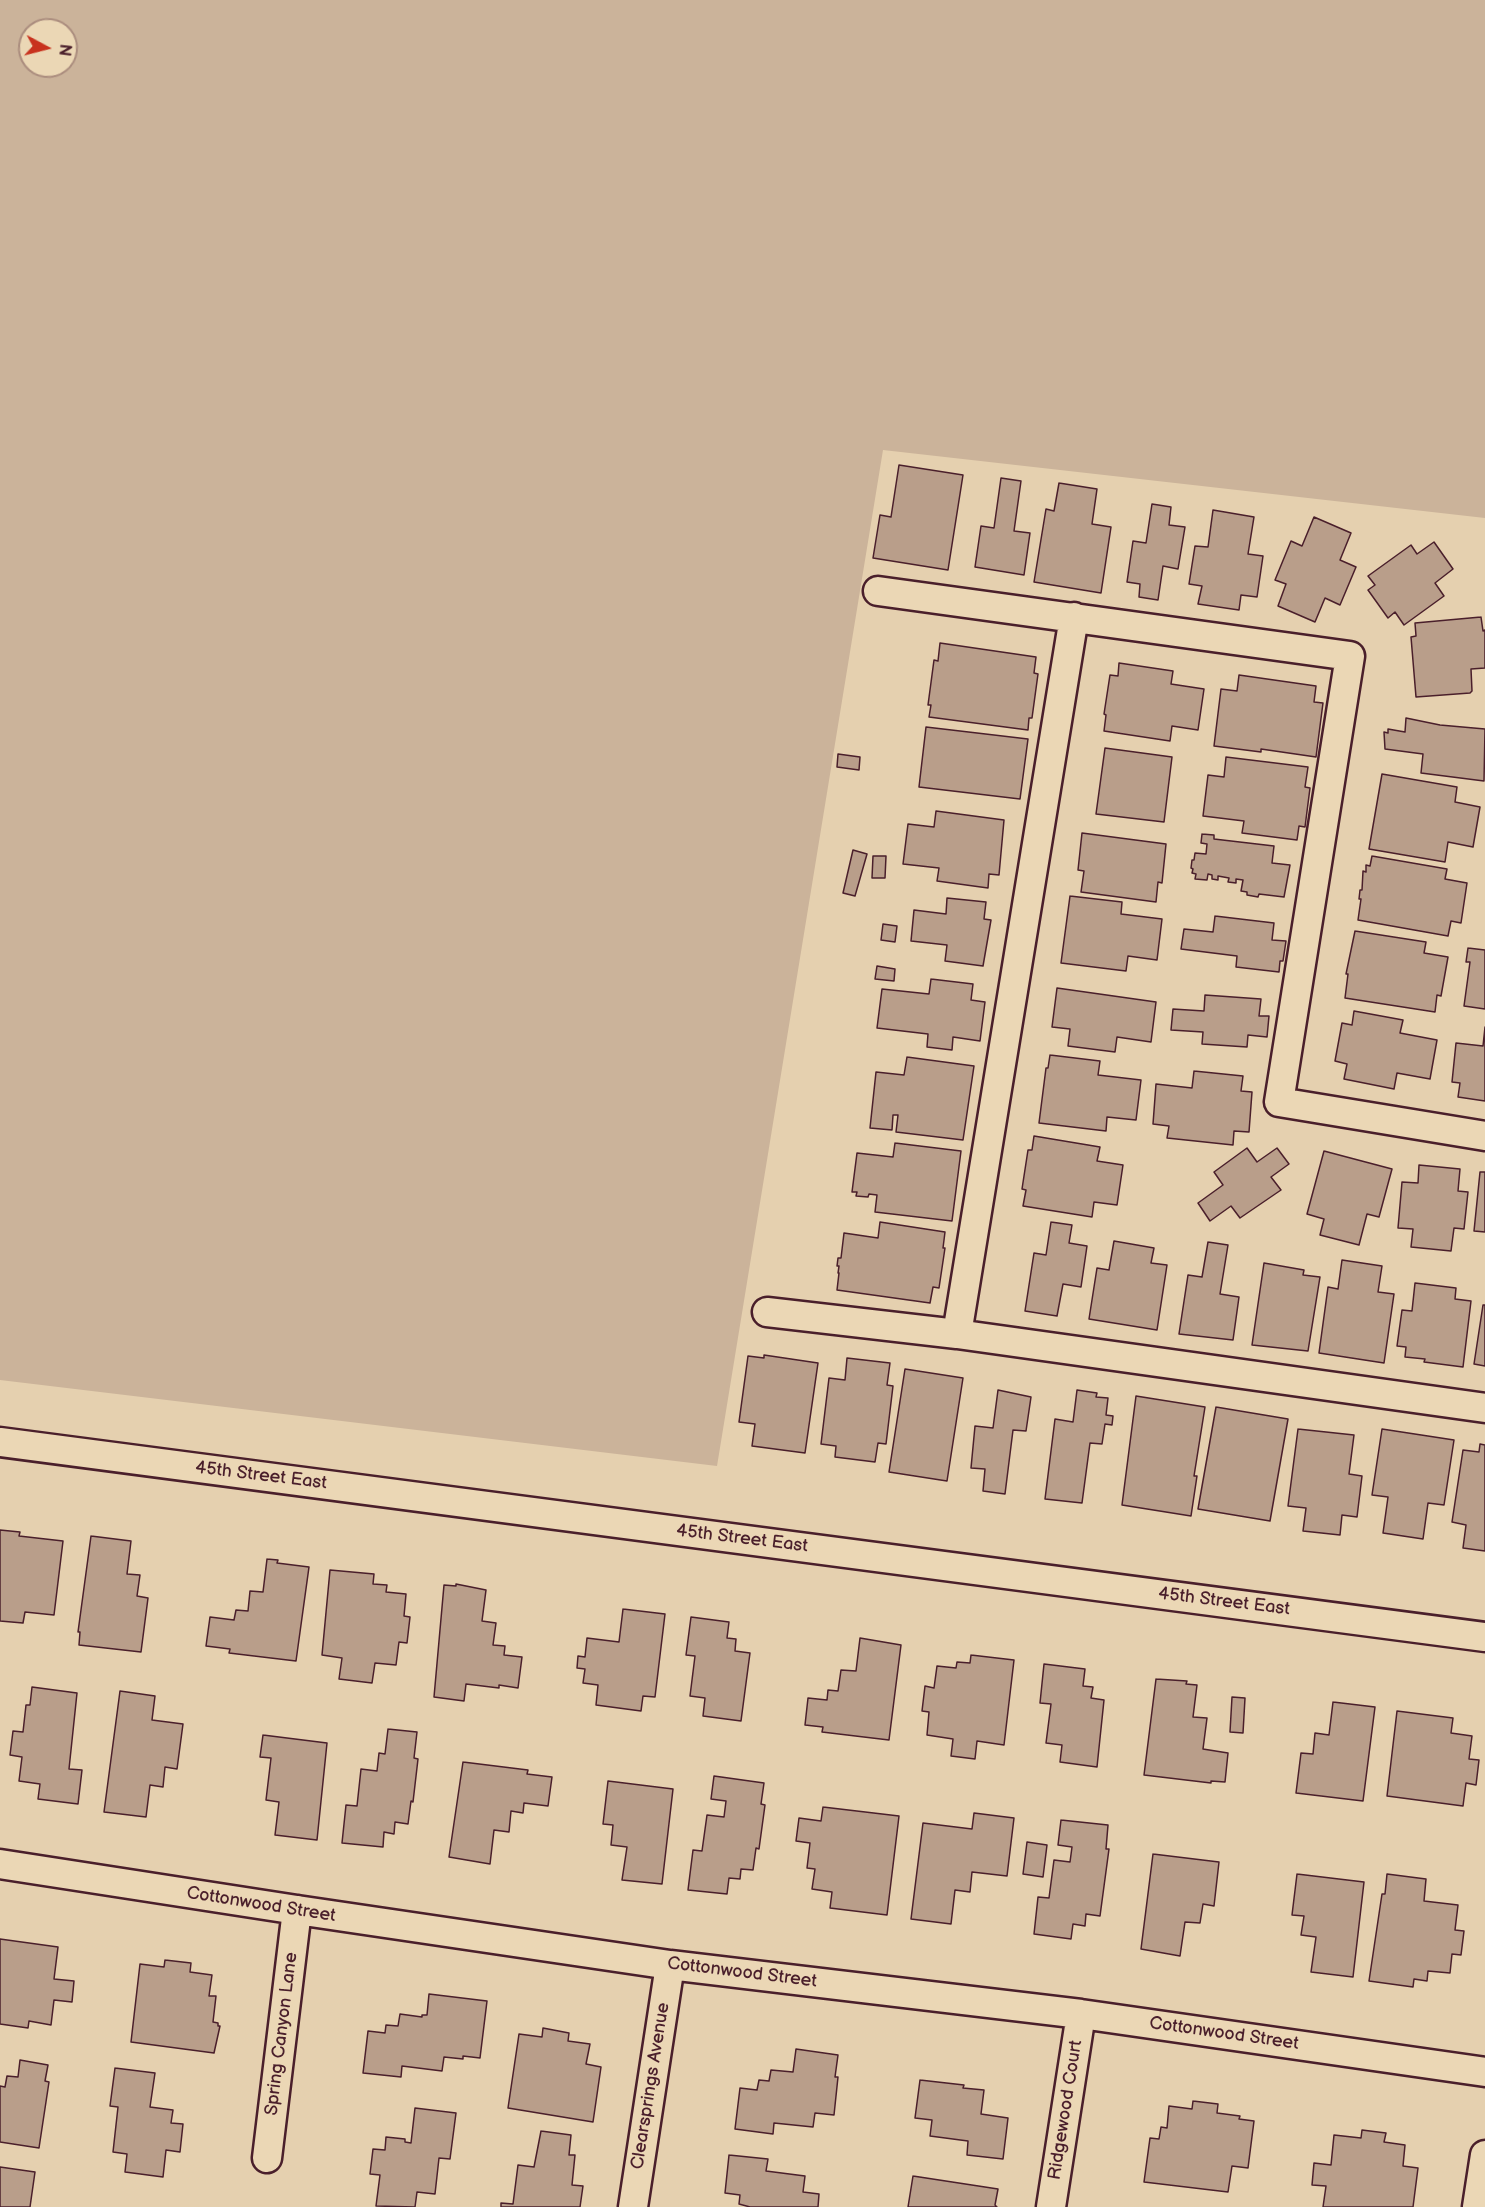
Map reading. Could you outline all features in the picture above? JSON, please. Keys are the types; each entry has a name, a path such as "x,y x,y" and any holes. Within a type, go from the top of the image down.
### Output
{"street":[{"path":"878,591 1350,656 1279,1102 1485,1136"},
{"path":"957,1334 1074,617"},
{"path":"767,1312 957,1334 1485,1408"},
{"name":"45th Street East","path":"0,1442 1485,1637"},
{"name":"Cottonwood Street","path":"0,1864 670,1965 1081,2014 1485,2072"},
{"name":"Spring Canyon Lane","path":"267,2158 297,1910"},
{"name":"Clearsprings Avenue","path":"633,2207 670,1965"},
{"name":"Ridgewood Court","path":"1051,2207 1081,2014"},
{"path":"1477,2207 1485,2155"}],"shaded area":[{"path":"0,0 1485,0 1485,518 883,450 717,1466 0,1380"}],"building":[{"path":"899,465 963,475 948,570 873,558 880,515 891,517"},
{"path":"1001,478 1021,481 1014,531 1030,533 1024,575 975,567 981,526 994,528"},
{"path":"1059,483 1097,489 1092,524 1111,527 1101,593 1034,582 1046,509 1054,511"},
{"path":"1152,504 1171,507 1169,525 1185,527 1178,569 1163,566 1158,600 1139,597 1140,584 1127,582 1133,541 1146,543"},
{"path":"1213,510 1254,517 1248,554 1263,556 1257,597 1241,595 1239,610 1198,604 1202,586 1189,584 1195,546 1208,547"},
{"path":"1314,517 1351,533 1340,560 1356,567 1340,605 1325,598 1315,622 1278,606 1286,584 1275,580 1291,541 1302,546"},
{"path":"1434,542 1453,569 1435,583 1444,596 1404,625 1395,612 1388,618 1368,590 1375,585 1368,576 1411,545 1417,554"},
{"path":"1481,617 1483,631 1485,630 1485,668 1471,669 1472,691 1416,697 1411,637 1416,636 1415,623"},
{"path":"940,643 1036,657 1034,673 1038,674 1032,718 1029,718 1028,730 929,717 931,705 928,705 934,660 938,661"},
{"path":"1119,663 1173,671 1171,684 1204,689 1198,730 1172,726 1170,741 1104,731 1106,715 1104,714 1110,675 1118,676"},
{"path":"1239,675 1316,686 1314,702 1323,703 1316,757 1261,749 1261,752 1214,746 1221,689 1237,691"},
{"path":"1406,718 1440,725 1485,729 1484,781 1421,773 1423,754 1385,749 1384,732 1388,733 1388,729 1405,732"},
{"path":"926,727 1028,739 1020,799 919,787"},
{"path":"1105,748 1172,757 1164,822 1096,814"},
{"path":"838,754 860,757 859,770 837,767"},
{"path":"1226,757 1308,767 1305,787 1310,788 1305,827 1299,826 1297,840 1242,833 1244,821 1203,816 1208,775 1224,777"},
{"path":"1382,774 1457,787 1455,802 1480,807 1473,847 1448,842 1445,862 1369,849"},
{"path":"936,811 1004,820 999,875 989,874 988,888 937,881 939,868 903,864 908,824 934,827"},
{"path":"1082,833 1166,844 1162,883 1158,882 1156,902 1081,892 1084,871 1078,870"},
{"path":"1202,834 1214,835 1214,839 1274,846 1272,863 1290,865 1284,897 1247,895 1247,892 1241,891 1243,880 1236,879 1236,883 1228,882 1229,878 1218,876 1218,880 1212,879 1212,875 1208,874 1207,880 1195,879 1196,874 1192,873 1191,868 1195,853 1206,854 1207,844 1201,843"},
{"path":"853,850 867,854 855,896 843,893"},
{"path":"873,856 886,856 885,878 872,878"},
{"path":"1372,856 1447,869 1445,879 1467,883 1461,923 1451,921 1448,936 1358,920 1363,871 1366,872 1366,865 1370,866"},
{"path":"1070,896 1122,902 1121,914 1162,919 1157,960 1128,956 1126,971 1061,963"},
{"path":"947,898 986,902 984,919 991,920 983,966 945,961 947,945 911,941 914,910 946,914"},
{"path":"1215,916 1274,923 1272,940 1286,941 1279,972 1236,967 1237,956 1181,949 1184,929 1213,932"},
{"path":"883,924 897,926 895,942 881,940"},
{"path":"1355,931 1426,942 1424,953 1448,957 1441,996 1437,995 1435,1012 1345,998 1348,974 1346,974"},
{"path":"1468,948 1485,950 1485,1009 1464,1006 1470,962 1466,962"},
{"path":"877,966 895,969 894,981 875,979"},
{"path":"931,979 973,984 971,1000 985,1002 980,1041 953,1037 952,1050 927,1047 928,1034 877,1028 882,989 929,994"},
{"path":"1057,988 1156,1002 1151,1042 1117,1037 1115,1052 1068,1046 1070,1029 1052,1027"},
{"path":"1205,995 1261,999 1259,1016 1269,1016 1267,1037 1248,1035 1247,1047 1202,1044 1203,1032 1171,1030 1173,1009 1204,1011"},
{"path":"1354,1011 1403,1020 1400,1033 1437,1040 1430,1079 1397,1073 1394,1089 1344,1079 1347,1064 1335,1061 1342,1023 1352,1025"},
{"path":"1485,1027 1485,1101 1458,1097 1460,1083 1452,1082 1456,1043 1483,1046"},
{"path":"1050,1055 1100,1061 1098,1075 1141,1080 1136,1120 1107,1117 1106,1131 1039,1123 1046,1068 1048,1068"},
{"path":"907,1057 974,1066 963,1140 896,1132 898,1115 893,1115 892,1130 870,1128 876,1072 904,1075"},
{"path":"1194,1071 1243,1076 1241,1091 1252,1092 1249,1132 1234,1131 1233,1145 1167,1138 1169,1126 1153,1124 1156,1084 1192,1088"},
{"path":"1034,1136 1100,1147 1097,1161 1123,1165 1117,1205 1094,1202 1092,1217 1023,1206 1026,1190 1022,1189 1028,1150 1032,1150"},
{"path":"895,1143 961,1151 952,1221 875,1212 877,1195 856,1196 857,1192 852,1192 857,1153 893,1157"},
{"path":"1247,1148 1257,1162 1277,1148 1289,1164 1271,1177 1281,1190 1240,1218 1231,1206 1210,1221 1198,1203 1223,1185 1214,1172"},
{"path":"1324,1151 1392,1169 1379,1217 1367,1214 1359,1245 1320,1235 1324,1219 1307,1214"},
{"path":"1419,1165 1460,1169 1458,1191 1468,1192 1464,1229 1454,1228 1451,1251 1411,1247 1413,1229 1398,1228 1402,1182 1418,1183"},
{"path":"1480,1172 1485,1172 1485,1232 1474,1231"},
{"path":"880,1222 945,1232 939,1288 933,1287 930,1303 837,1290 839,1266 837,1266 838,1258 841,1258 844,1233 878,1238"},
{"path":"1051,1222 1072,1225 1069,1243 1087,1246 1081,1287 1063,1284 1057,1316 1025,1311 1034,1253 1046,1255"},
{"path":"1114,1241 1154,1248 1151,1263 1167,1265 1157,1330 1089,1319 1097,1268 1109,1270"},
{"path":"1208,1242 1228,1245 1220,1294 1239,1297 1233,1340 1179,1334 1188,1275 1202,1277"},
{"path":"1342,1260 1382,1266 1378,1292 1394,1294 1384,1363 1319,1353 1328,1287 1338,1289"},
{"path":"1264,1263 1304,1270 1303,1275 1320,1277 1308,1351 1252,1345"},
{"path":"1415,1283 1456,1288 1455,1299 1471,1301 1463,1367 1405,1357 1406,1347 1397,1346 1402,1310 1412,1311"},
{"path":"1483,1305 1485,1305 1485,1366 1474,1364"},
{"path":"764,1355 818,1363 805,1453 752,1446 755,1424 739,1422 748,1356 764,1358"},
{"path":"847,1358 890,1363 887,1385 893,1386 886,1444 878,1443 875,1462 835,1457 836,1446 821,1444 829,1378 845,1380"},
{"path":"905,1369 963,1378 947,1481 889,1472"},
{"path":"998,1390 1031,1397 1026,1431 1013,1430 1005,1494 983,1491 985,1469 971,1468 975,1426 993,1428"},
{"path":"1077,1390 1097,1393 1096,1397 1108,1398 1106,1415 1113,1416 1112,1425 1105,1424 1102,1444 1090,1443 1082,1503 1045,1499 1055,1419 1073,1422"},
{"path":"1136,1396 1205,1407 1194,1476 1197,1476 1191,1516 1122,1505"},
{"path":"1216,1407 1288,1419 1270,1521 1198,1509"},
{"path":"1298,1429 1354,1435 1349,1474 1362,1476 1357,1517 1342,1515 1340,1535 1303,1531 1306,1508 1288,1506"},
{"path":"1382,1429 1454,1440 1444,1505 1428,1503 1423,1539 1383,1533 1388,1497 1372,1495"},
{"path":"1480,1444 1485,1445 1485,1551 1463,1548 1466,1525 1452,1522 1463,1450 1479,1452"},
{"path":"0,1530 20,1532 19,1536 63,1541 54,1615 25,1612 23,1623 0,1621"},
{"path":"91,1536 131,1541 127,1574 140,1575 137,1596 148,1598 141,1652 79,1645 80,1632 78,1632"},
{"path":"267,1559 278,1560 277,1563 309,1567 296,1661 229,1653 230,1649 206,1646 210,1617 234,1620 236,1610 248,1611 250,1591 263,1592"},
{"path":"330,1570 374,1574 373,1584 387,1585 386,1592 406,1594 404,1616 410,1617 407,1643 399,1642 396,1665 375,1663 372,1683 339,1679 342,1658 322,1655"},
{"path":"456,1584 486,1590 482,1621 496,1623 493,1645 505,1646 504,1655 522,1657 518,1688 466,1684 464,1701 434,1697 444,1585 456,1586"},
{"path":"623,1609 665,1614 655,1697 643,1696 641,1711 596,1705 598,1685 583,1683 585,1669 577,1668 578,1656 585,1657 587,1638 619,1642"},
{"path":"691,1617 729,1622 727,1638 736,1639 735,1651 750,1653 741,1721 703,1716 705,1698 690,1696 695,1656 686,1655"},
{"path":"860,1638 901,1645 889,1740 822,1732 823,1727 805,1725 808,1698 827,1700 828,1690 838,1691 841,1670 856,1671"},
{"path":"971,1655 1014,1660 1004,1745 977,1741 975,1759 951,1756 953,1739 927,1735 929,1712 922,1711 925,1686 934,1688 937,1666 956,1668 957,1662 970,1663"},
{"path":"1044,1664 1085,1669 1083,1686 1093,1687 1091,1698 1104,1700 1097,1767 1060,1762 1062,1745 1046,1743 1051,1704 1040,1703"},
{"path":"1156,1679 1187,1681 1186,1684 1197,1685 1193,1717 1207,1718 1203,1749 1228,1753 1225,1782 1211,1781 1211,1783 1144,1775"},
{"path":"32,1687 77,1693 69,1769 82,1770 78,1804 38,1799 40,1784 19,1781 22,1757 10,1755 13,1731 23,1732 26,1705 30,1705"},
{"path":"120,1691 155,1696 152,1720 183,1724 177,1769 165,1767 163,1787 150,1785 146,1817 104,1812"},
{"path":"1232,1697 1245,1698 1243,1733 1230,1732"},
{"path":"1333,1702 1375,1707 1363,1801 1296,1793 1301,1753 1313,1754 1315,1733 1329,1735"},
{"path":"1397,1711 1453,1718 1451,1733 1472,1736 1469,1759 1479,1760 1476,1785 1466,1783 1463,1806 1387,1796"},
{"path":"388,1729 417,1732 414,1758 418,1759 408,1824 395,1822 394,1834 384,1832 383,1847 342,1843 346,1805 357,1806 361,1769 377,1771 379,1753 385,1754"},
{"path":"263,1735 327,1743 317,1840 275,1835 279,1802 266,1800 271,1758 260,1757"},
{"path":"463,1762 528,1770 527,1774 552,1777 548,1806 524,1803 523,1813 511,1811 509,1832 494,1830 490,1864 449,1857"},
{"path":"714,1776 764,1783 761,1804 765,1805 759,1849 756,1848 753,1870 741,1869 740,1879 729,1878 727,1894 688,1890 693,1850 702,1851 707,1815 724,1817 726,1801 711,1799"},
{"path":"608,1781 673,1789 662,1884 622,1880 627,1847 611,1845 613,1825 603,1824"},
{"path":"823,1807 899,1816 887,1915 830,1908 832,1892 812,1889 815,1869 807,1868 810,1843 796,1841 799,1818 821,1821"},
{"path":"974,1813 1014,1818 1007,1876 972,1872 970,1892 955,1890 951,1924 911,1919 923,1823 972,1829"},
{"path":"1061,1820 1108,1825 1106,1849 1109,1849 1100,1916 1086,1914 1085,1926 1073,1924 1071,1939 1034,1934 1038,1897 1049,1898 1054,1860 1070,1862 1072,1847 1058,1845"},
{"path":"1027,1842 1047,1845 1043,1877 1023,1874"},
{"path":"1153,1854 1219,1862 1214,1906 1203,1904 1200,1923 1185,1922 1180,1956 1141,1949"},
{"path":"1297,1874 1364,1882 1353,1977 1311,1972 1316,1937 1301,1935 1304,1916 1292,1915"},
{"path":"1387,1874 1426,1879 1424,1901 1458,1905 1455,1930 1464,1931 1461,1955 1452,1954 1450,1973 1428,1971 1427,1981 1414,1979 1413,1987 1369,1981"},
{"path":"0,1939 58,1947 54,1979 74,1981 72,2002 54,2000 51,2025 29,2021 28,2028 0,2024"},
{"path":"165,1960 191,1963 190,1972 212,1975 209,1996 216,1996 213,2022 220,2026 214,2053 131,2042 140,1964 164,1967"},
{"path":"429,1994 487,2001 480,2058 444,2057 442,2071 402,2066 401,2077 363,2073 368,2031 385,2033 386,2025 398,2026 400,2014 422,2017 422,2015 427,2015"},
{"path":"543,2028 569,2033 568,2041 590,2044 586,2064 601,2067 593,2122 508,2108 519,2034 542,2037"},
{"path":"796,2049 838,2055 834,2115 815,2113 813,2127 774,2123 773,2134 735,2129 740,2088 757,2090 759,2080 769,2081 771,2070 793,2072"},
{"path":"20,2060 48,2065 45,2081 49,2082 39,2148 0,2142 0,2086 5,2087 7,2076 18,2077"},
{"path":"115,2068 155,2073 150,2107 173,2110 171,2123 183,2124 180,2152 166,2150 163,2177 125,2172 127,2154 113,2152 118,2107 110,2106"},
{"path":"920,2080 964,2085 963,2088 984,2090 981,2114 1008,2118 1003,2159 967,2155 968,2141 930,2136 932,2120 915,2118"},
{"path":"1193,2101 1218,2104 1217,2113 1240,2116 1239,2119 1254,2121 1248,2168 1232,2166 1228,2192 1144,2182 1150,2138 1159,2139 1161,2127 1167,2128 1169,2106 1192,2109"},
{"path":"415,2108 456,2113 450,2159 439,2158 435,2194 417,2192 415,2207 376,2206 380,2175 370,2174 373,2149 385,2150 386,2137 405,2139 405,2142 411,2143"},
{"path":"1362,2130 1386,2133 1384,2142 1405,2145 1403,2166 1418,2168 1413,2207 1323,2207 1326,2186 1312,2185 1314,2163 1331,2165 1334,2135 1361,2138"},
{"path":"541,2131 571,2135 569,2155 575,2155 572,2185 583,2186 580,2207 501,2207 501,2203 513,2204 518,2165 534,2167"},
{"path":"729,2155 768,2159 766,2171 805,2176 803,2192 819,2194 818,2207 750,2207 739,2204 740,2195 725,2193"},
{"path":"0,2167 35,2172 30,2207 0,2207"},
{"path":"913,2176 998,2189 995,2205 997,2207 908,2207"}]}
